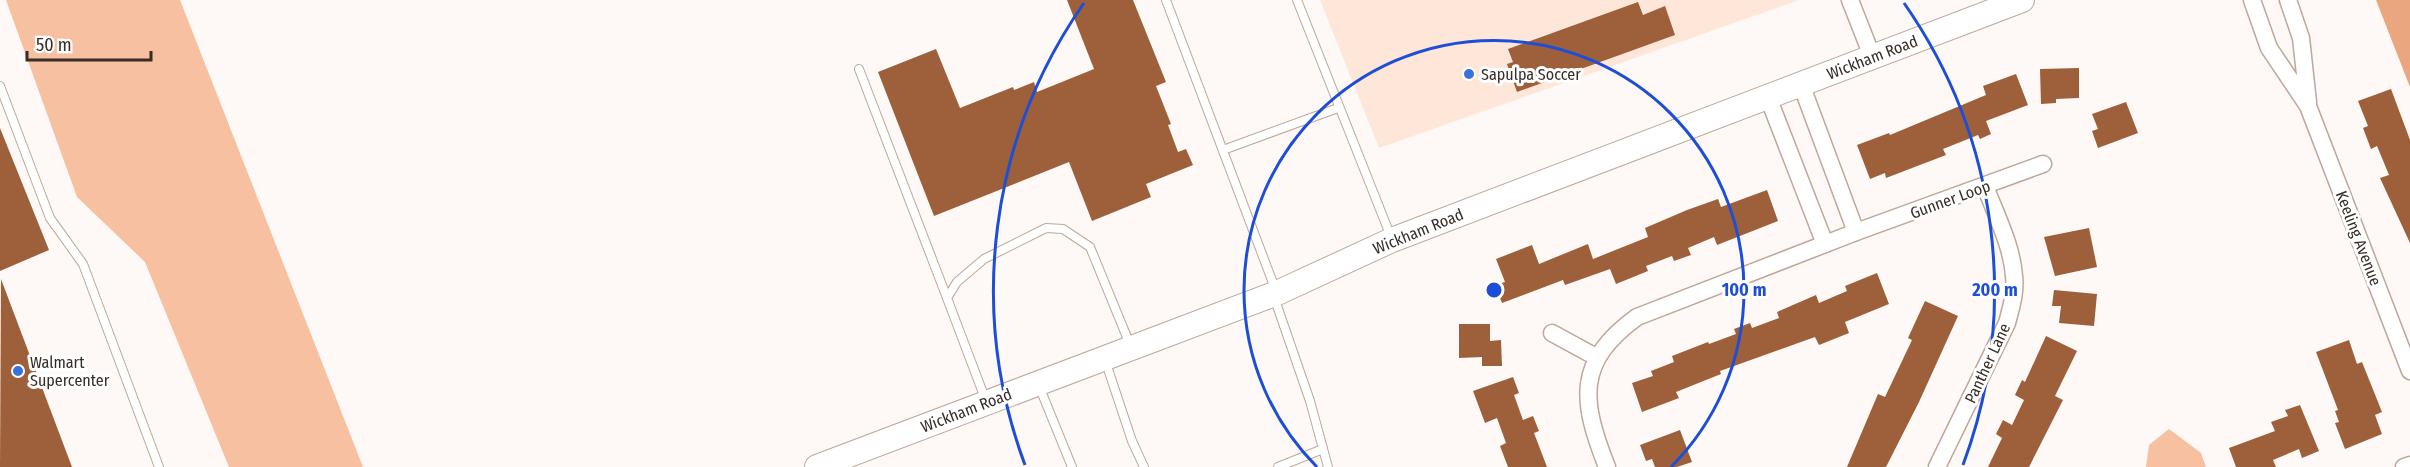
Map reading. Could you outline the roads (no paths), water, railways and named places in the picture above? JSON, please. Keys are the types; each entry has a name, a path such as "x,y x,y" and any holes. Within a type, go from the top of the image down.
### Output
{"street":[{"path":"1850,0 1872,56"},
{"name":"Wickham Road","path":"817,467 1274,293 1392,240 2022,0"},
{"name":"Keeling Avenue","path":"2252,0 2269,48 2308,106 2410,371"},
{"name":"Keeling Avenue","path":"2288,0 2301,38 2308,106"},
{"path":"1801,84 1856,232"},
{"path":"1768,97 1825,244"},
{"name":"Gunner Loop","path":"1606,467 1593,431 1588,410 1588,392 1596,357 1617,332 1637,317 1856,232 2043,164"},
{"name":"Panther Lane","path":"1937,467 2007,323 2013,298 2014,277 2010,254 1985,186"},
{"path":"1552,333 1596,357"},
{"path":"2404,467 2410,465"}],"lane":[{"path":"1166,0 1274,293 1310,402 1328,467"},
{"path":"1297,0 1392,240"},
{"path":"859,69 987,402"},
{"path":"0,86 50,218 83,264 159,467"},
{"path":"1223,150 1338,108"},
{"path":"947,298 957,282 984,259 1046,228 1063,229 1090,247 1131,347"},
{"path":"1104,358 1132,441 1144,467"},
{"path":"1038,382 1072,467"},
{"path":"1278,467 1323,449"}],"place":[{"name":"Sapulpa Soccer","path":"1469,74"},
{"name":"Walmart Supercenter","path":"18,371"}]}
